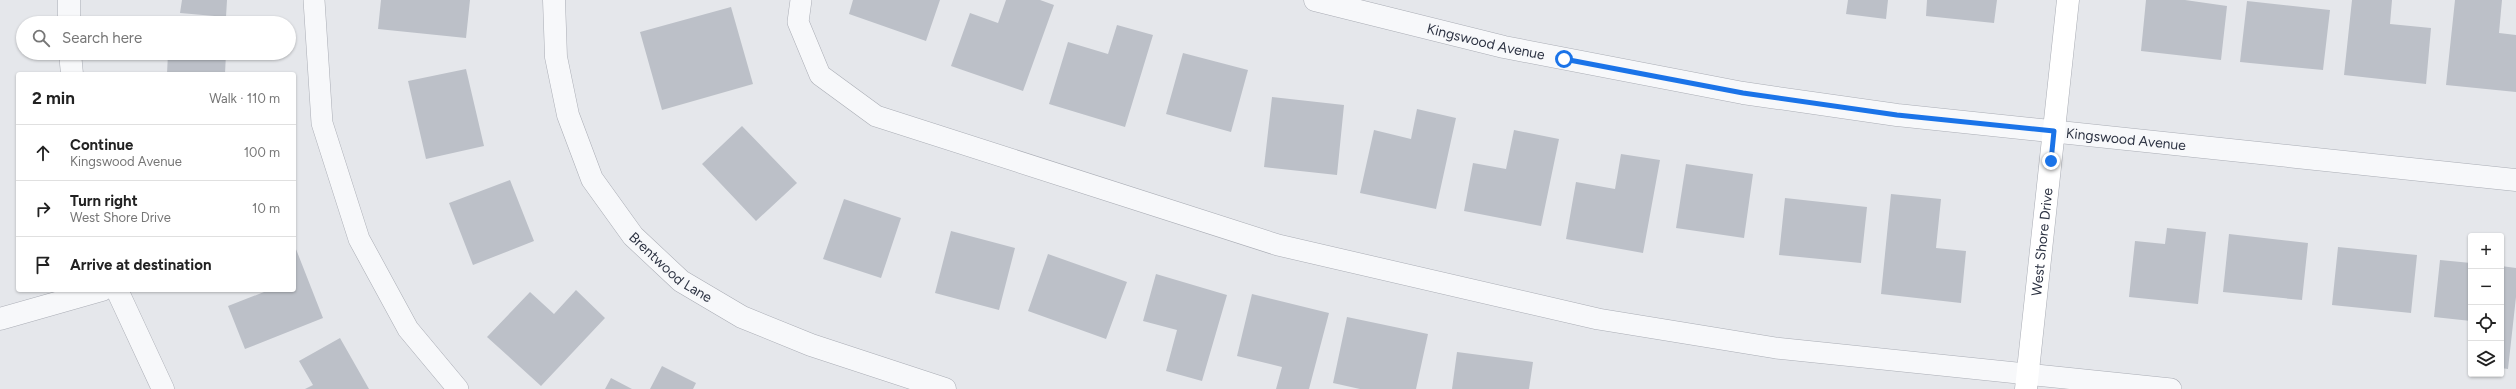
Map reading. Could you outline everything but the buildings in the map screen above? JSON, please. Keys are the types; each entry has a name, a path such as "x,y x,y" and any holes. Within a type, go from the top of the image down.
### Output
{"street":[{"path":"69,0 69,16"},
{"name":"Brentwood Lane","path":"554,0 556,57 568,115 592,179 633,236 681,281 742,317 811,345 945,389"},
{"name":"Kingswood Avenue","path":"1315,0 1504,47 1743,93 1897,115 2516,180"},
{"name":"West Shore Drive","path":"2027,381 2068,0"},
{"path":"71,60 72,72"},
{"path":"0,319 95,292"},
{"path":"118,292 163,389"}],"lane":[{"path":"314,0 322,123 359,239 408,329 458,389"},
{"path":"801,0 798,22 820,75 876,116 1278,246 1598,318 1776,348 2027,381 2171,389"}],"route":[{"path":"1564,59 1743,93 1897,115 2054,131 2051,161"}]}
